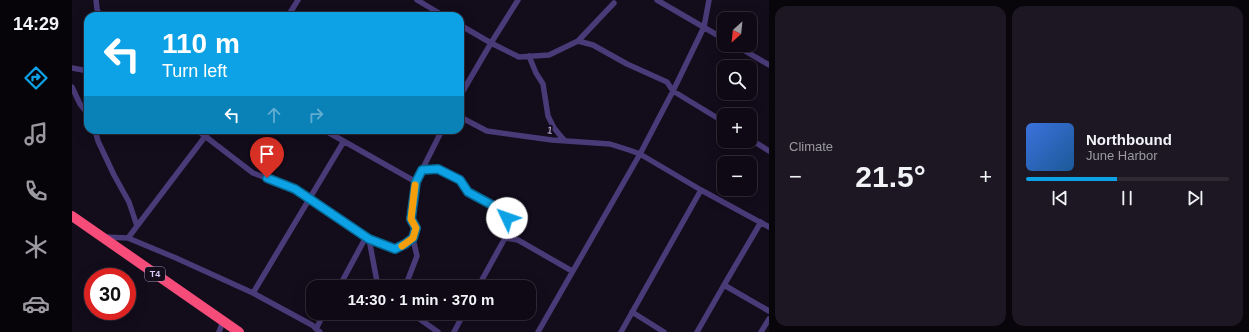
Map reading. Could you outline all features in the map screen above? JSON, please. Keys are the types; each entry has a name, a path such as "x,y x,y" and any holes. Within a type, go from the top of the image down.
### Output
{"highway":[{"name":"T4","path":"72,216 239,332"}],"street":[{"path":"96,0 98,12"},
{"path":"290,12 298,0"},
{"path":"417,0 437,12"},
{"path":"464,89 518,0"},
{"path":"657,0 717,35"},
{"path":"538,332 640,154 674,91 704,27 709,0"},
{"path":"464,27 519,57 550,55 578,41 614,3"},
{"path":"578,41 593,45 627,64 667,82 674,91 717,118"},
{"path":"747,52 769,65"},
{"path":"529,56 536,73 543,84 548,116 554,128 564,140"},
{"path":"72,68 84,70"},
{"path":"72,87 84,109"},
{"name":"1","path":"464,119 487,131 610,144 640,154 701,190 769,226"},
{"path":"96,134 114,175 130,202 137,226"},
{"path":"202,134 253,173 295,189 367,238 395,249 413,238"},
{"path":"331,134 416,182"},
{"path":"408,280 417,256 413,238 416,228 411,219 416,182 440,134"},
{"path":"128,238 205,136"},
{"path":"253,292 310,200 344,141"},
{"path":"757,143 769,151"},
{"path":"422,170 438,169 460,180 468,192 492,205 507,218 503,227 505,238 482,280"},
{"path":"621,332 701,190"},
{"path":"696,332 761,222"},
{"path":"100,236 128,238 176,258 253,292 318,330 322,320"},
{"path":"343,280 367,238"},
{"path":"367,238 376,280"},
{"path":"505,238 518,240 572,271"},
{"path":"724,285 769,311"},
{"path":"632,312 664,332"},
{"path":"761,332 769,319"},
{"path":"421,320 438,332"},
{"path":"454,332 460,320"},
{"path":"219,332 223,321"}],"slow traffic":[{"path":"402,246 413,238 416,228 411,219 415,185"}],"route":[{"path":"267,178 295,189 369,239 395,249 413,238 416,228 411,219 416,182 422,170 438,169 460,180 468,192 492,205 507,218"}]}
